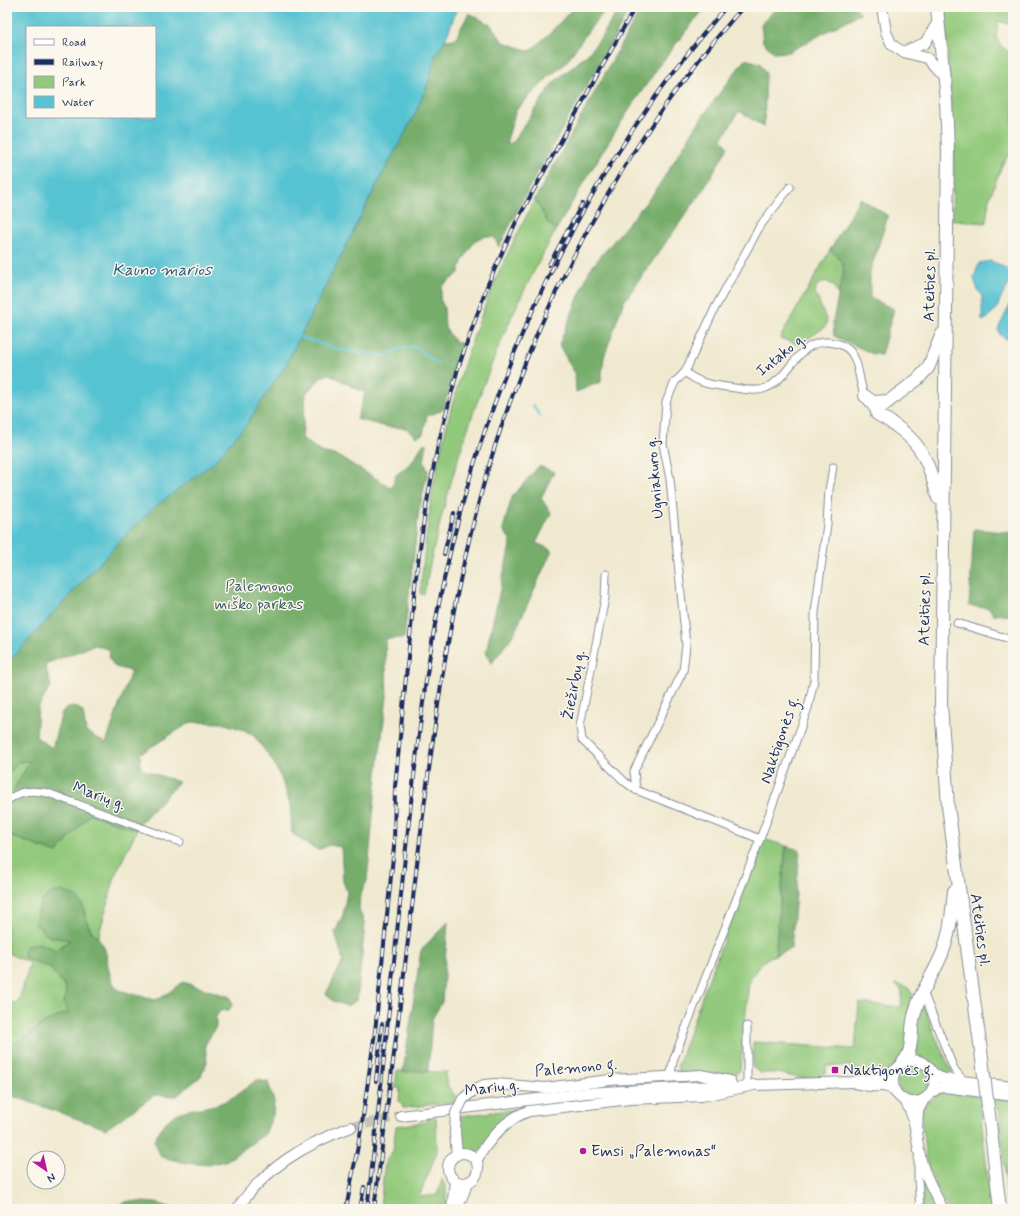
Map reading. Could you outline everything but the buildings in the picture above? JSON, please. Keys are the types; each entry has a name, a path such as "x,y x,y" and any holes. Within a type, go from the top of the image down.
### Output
{"highway":[{"name":"Ateities pl.","path":"937,7 944,77 948,150 942,513 941,704 945,773 956,870 981,1051 1000,1209"},
{"path":"942,513 927,461 918,446 906,432 877,414 881,408 918,379 928,368 945,326"},
{"path":"865,396 873,402 889,401"},
{"path":"899,1066 910,1054 914,1016 922,991 942,955 946,942 952,914 956,870"},
{"path":"998,1193 1008,1209"}],"street":[{"path":"882,7 887,37 895,48 903,52 927,58 944,77"},
{"path":"903,52 925,42 939,20"},
{"name":"Ugniakuro g.","path":"636,790 634,771 683,671 685,660 686,645 670,479 663,444 666,402 675,382 685,372 715,308 760,226 790,187"},
{"name":"Intako g.","path":"685,372 693,379 707,384 757,390 766,388 774,383 803,352 812,345 823,342 834,343 845,346 852,352 865,396 869,405 877,414"},
{"name":"Naktigonės g.","path":"670,1077 674,1058 760,839 808,708 814,680 816,612 827,524 829,490 833,467"},
{"name":"Žiežirbų g.","path":"606,574 605,598 580,726 582,740 625,782 636,790 760,839"},
{"path":"957,623 1013,640"},
{"name":"Marių g.","path":"7,801 19,793 32,790 48,793 180,842"},
{"path":"922,991 954,1069 963,1080"},
{"path":"747,1026 750,1084"},
{"path":"943,1209 927,1180 907,1104 895,1091 892,1081 899,1066 911,1060 920,1061 927,1065 932,1072 945,1079 1013,1087"},
{"name":"Palemono g.","path":"457,1155 455,1132 456,1113 464,1099 474,1090 484,1085 496,1084 544,1088 610,1080 701,1075 750,1084 853,1082 887,1076 899,1066"},
{"path":"916,1134 918,1111 934,1082 932,1072"},
{"name":"Palemono g.","path":"853,1082 869,1086 888,1087 895,1091"},
{"name":"Marių g.","path":"401,1116 586,1093 750,1084"},
{"name":"Palemono g.","path":"457,1209 468,1182 476,1175 476,1161 503,1125 520,1114 529,1111 630,1099 702,1096 750,1084"},
{"path":"903,1099 913,1102 927,1096 938,1088 945,1087 1013,1096"},
{"path":"236,1209 252,1189 289,1157 328,1136 351,1127"},
{"path":"919,1153 918,1179 920,1209"},
{"path":"468,1182 459,1183 455,1181 449,1173 448,1167 450,1162 457,1155 467,1154 476,1161"},
{"path":"452,1209 455,1181"}],"green space":[{"name":"Palemono miško parkas","path":"574,7 608,7 588,31 565,64 552,74 516,110 506,144 512,143 553,83 588,54 602,36 620,7 631,7 531,184 499,247 494,237 486,236 474,242 462,262 459,273 442,286 440,299 444,307 445,328 456,343 462,343 443,410 427,416 423,434 416,437 406,428 387,427 357,419 365,393 329,374 322,377 306,393 302,438 321,452 338,456 392,488 396,475 411,463 424,443 427,444 424,462 428,471 419,510 404,638 385,639 387,697 377,774 367,881 360,895 359,910 365,924 357,1000 347,1006 333,1001 326,994 343,961 335,932 343,915 347,892 343,881 341,847 329,845 318,850 305,843 292,833 290,804 281,778 272,760 254,736 244,730 222,723 191,722 140,754 141,769 179,782 141,822 137,830 90,814 57,853 7,835 7,801 30,761 18,762 7,776 7,663 131,529 247,423 285,366 377,184 414,116 428,83 435,56 445,40 455,39 469,13 491,25 503,42 530,51 550,33","holes":["95,645 110,650 109,658 115,667 131,671 106,743 86,732 83,712 77,707 68,707 62,712 52,748 36,737 38,708 51,686 45,664"]},
{"path":"642,7 706,7 684,33 644,87 590,172 556,230 548,223 535,199"},
{"path":"777,7 855,7 861,13 789,52 774,53 763,42 761,24"},
{"path":"945,7 1013,7 1013,25 998,21 996,38 1001,46 1013,55 1013,150 1003,163 989,199 986,223 952,220 954,156"},
{"path":"745,59 760,63 766,73 764,127 739,111 722,139 728,147 703,190 623,303 604,357 601,382 576,392 575,374 559,345 590,269 654,193 702,117"},
{"path":"860,198 888,216 870,272 870,298 894,309 881,355 873,354 834,336 833,321 844,268 842,261 830,250"},
{"path":"535,199 548,223 556,230 521,297 505,332 476,405 451,481 424,594 420,594 434,481 452,404 468,353 491,290 509,250"},
{"path":"830,250 843,266 843,275 838,295 834,286 826,281 817,285 815,292 827,322 825,327 799,345 780,338"},
{"path":"539,466 554,472 541,498 551,513 536,543 552,550 514,634 491,664 486,652 511,541 503,529 512,497"},
{"path":"974,529 1013,533 1013,616 993,614 989,608 969,606"},
{"path":"31,761 11,795 7,798 7,776 18,762"},
{"path":"90,814 137,830 116,873 98,938 88,924 84,908 71,939 56,950 39,943 24,957 52,969 66,989 64,1004 69,1012 43,1023 27,1037 7,1046 7,1003 18,1003 30,963 7,953 7,835 57,853"},
{"path":"763,839 786,846 775,955 763,962 749,982 740,1071 735,1074 680,1073 677,1068 704,991"},
{"path":"786,846 800,850 791,949 775,955"},
{"path":"62,891 78,898 81,903 87,924 104,947 110,976 115,986 119,990 154,1000 161,998 183,982 230,997 232,1005 229,1010 220,1011 216,1017 216,1027 205,1045 207,1062 201,1076 177,1096 155,1095 106,1129 7,1094 7,1046 27,1037 43,1023 69,1012 64,1004 66,989 51,969 24,957 24,947 39,943 56,950 70,940 49,937 34,923 40,905 45,897 55,892"},
{"path":"448,922 442,1002 432,1019 428,1071 403,1072 421,950"},
{"path":"895,984 902,985 910,990 913,997 913,1014 905,1057 881,1076 861,1075 851,1072 851,1066 826,1066 826,1073 803,1079 778,1073 760,1073 753,1068 753,1042 855,1049 859,1003 901,1007 902,991"},
{"path":"923,1001 933,1031 954,1077 950,1078 914,1058 912,1049"},
{"path":"914,1065 924,1070 929,1078 929,1086 925,1093 918,1099 901,1095 896,1079 902,1069"},
{"path":"397,1071 448,1072 445,1074 447,1085 456,1097 454,1102 403,1108 401,1102 399,1101 400,1088 395,1088"},
{"path":"256,1080 268,1082 274,1102 273,1115 265,1134 228,1160 208,1165 187,1163 161,1157 154,1140 162,1127 170,1119 177,1114 186,1111 216,1105 228,1100"},
{"path":"947,1091 1013,1101 1013,1209 1007,1196 999,1108 980,1106 991,1209 947,1209 937,1190 926,1160 921,1117 923,1107 937,1094"},
{"path":"528,1108 475,1154 470,1151 461,1150 459,1116"},
{"path":"436,1117 437,1152 419,1197 437,1195 442,1179 446,1187 446,1200 450,1201 448,1209 380,1209 385,1162 393,1151 396,1126 426,1122 427,1118"},
{"path":"921,1180 938,1209 922,1209"},
{"path":"129,1201 156,1203 176,1209 108,1209"}],"water":[{"name":"Kauno marios","path":"7,7 458,7 445,40 435,56 428,83 414,116 377,184 285,366 247,423 213,463 156,506 131,529 7,663"},
{"path":"990,261 1006,269 1013,278 999,301 998,308 988,318 982,321 982,295 978,291 974,278 979,263"},
{"path":"1013,294 1013,343 1000,335 998,329 1009,307"}],"waterway":[{"path":"300,337 337,349 384,356 398,349 416,347 438,364"},
{"path":"533,405 540,417"}],"tunnel":[{"path":"351,1127 401,1116"}],"railway":[{"path":"346,1209 361,1130 375,1032 394,847 395,787 416,577 425,512 438,445 458,368 488,284 515,224 635,7"},
{"path":"367,1209 406,846 425,689 443,584 462,505 486,428 515,352 548,278 586,206 628,136 675,70 726,7"},
{"path":"374,1209 439,696 459,585 471,530 486,476 503,422 524,366 548,310 574,256 603,203 634,151 668,101 704,53 743,7"},
{"path":"549,265 582,204"},
{"path":"444,554 454,513"},
{"path":"376,1081 382,1024"},
{"path":"360,1209 364,1187"}],"place":[{"name":"Naktigonės g.","path":"835,1070"},
{"name":"Emsi „Palemonas“","path":"583,1151"}]}
